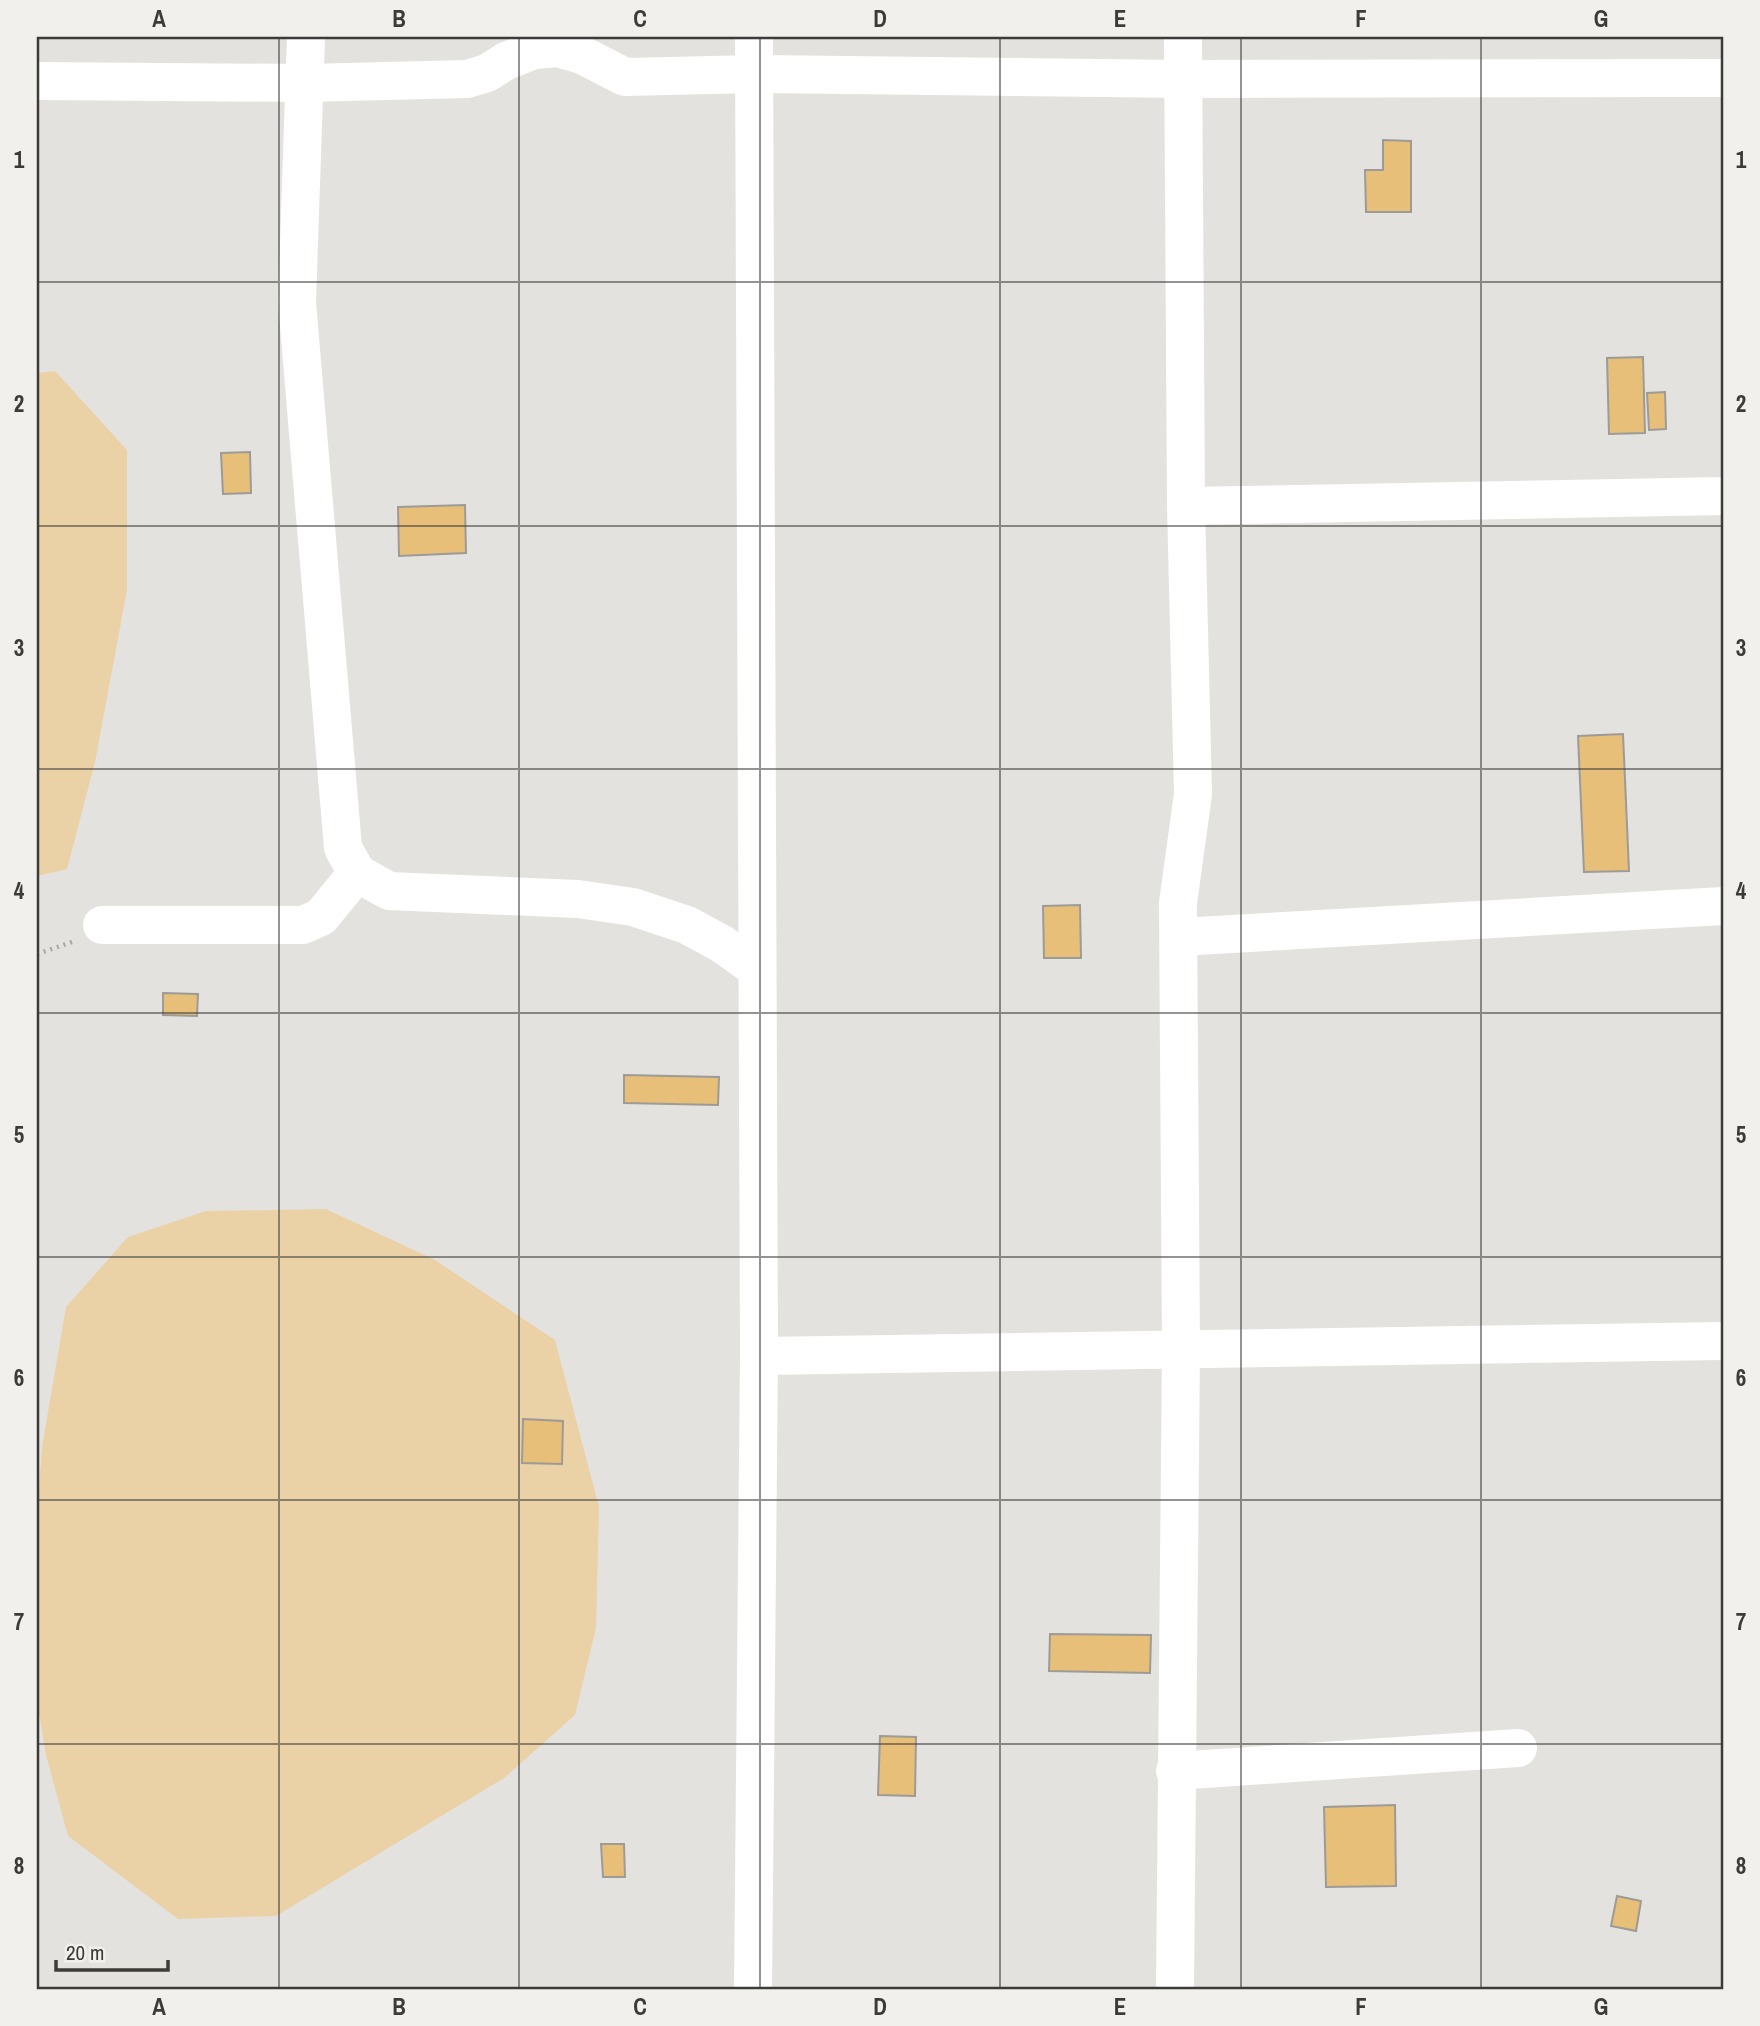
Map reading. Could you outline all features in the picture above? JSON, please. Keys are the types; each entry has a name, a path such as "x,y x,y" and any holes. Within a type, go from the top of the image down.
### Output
{"street":[{"path":"306,37 298,302 343,848 357,873 389,891 578,899 633,906 687,925 757,969"},
{"path":"753,1989 759,1356 754,37"},
{"path":"1175,1989 1181,1349 1178,886 1193,794 1185,506 1183,37"},
{"path":"37,80 306,83 467,79 487,73 506,61 534,50 556,48 582,55 625,77 755,74 1184,79 1723,78"},
{"path":"1185,506 1723,496"},
{"path":"102,925 303,925 321,917 357,873"},
{"path":"1179,937 1723,906"},
{"path":"759,1356 1723,1341"},
{"path":"1175,1771 1518,1748"}],"shaded area":[{"path":"55,371 127,450 127,590 95,762 67,869 37,876 37,373"},
{"path":"326,1209 435,1260 555,1340 599,1507 596,1628 575,1715 504,1778 276,1916 178,1919 68,1836 46,1755 37,1701 37,1515 42,1447 66,1307 128,1237 206,1211"}],"building":[{"path":"1383,140 1411,141 1411,212 1366,212 1365,170 1383,170"},
{"path":"1643,357 1645,433 1609,434 1607,358"},
{"path":"1665,392 1666,429 1649,430 1647,393"},
{"path":"250,452 251,493 223,494 221,453"},
{"path":"465,505 466,553 399,556 398,507"},
{"path":"1623,734 1629,871 1584,872 1578,736"},
{"path":"1080,905 1081,958 1044,958 1043,906"},
{"path":"163,993 198,994 197,1016 163,1015"},
{"path":"624,1075 719,1077 718,1105 624,1103"},
{"path":"523,1419 563,1421 562,1464 522,1463"},
{"path":"1050,1634 1151,1635 1150,1673 1049,1671"},
{"path":"880,1736 916,1737 915,1796 878,1795"},
{"path":"1395,1805 1396,1886 1326,1887 1324,1807"},
{"path":"601,1844 624,1844 625,1877 603,1877"},
{"path":"1617,1896 1641,1901 1636,1931 1611,1926"}]}
